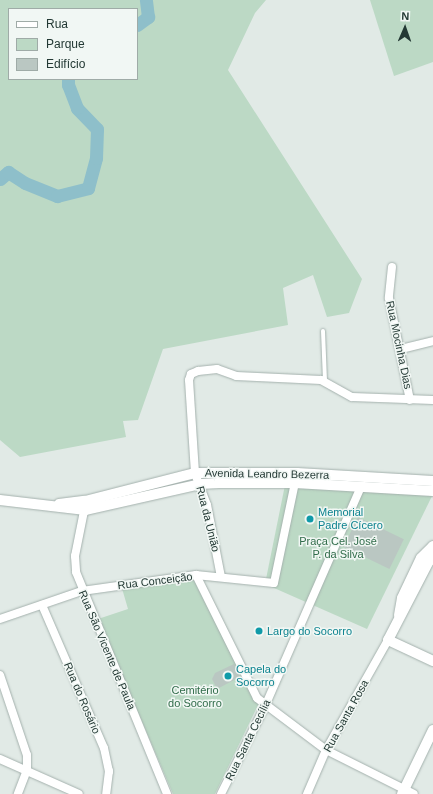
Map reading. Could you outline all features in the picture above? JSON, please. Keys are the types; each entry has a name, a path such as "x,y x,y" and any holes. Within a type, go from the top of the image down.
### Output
{"street":[{"name":"Rua Mocinha Dias","path":"392,267 389,298 401,349 410,400"},
{"path":"401,349 433,341"},
{"name":"Rua da União","path":"221,577 207,505 195,473 189,380 191,374 198,370 217,369 236,376 325,381"},
{"path":"325,381 352,397 433,400"},
{"name":"Avenida Leandro Bezerra","path":"85,506 195,473 296,478 433,481"},
{"name":"Avenida Leandro Bezerra","path":"0,500 33,506 85,506 200,484 296,478 361,487 433,491"},
{"name":"Rua Conceição","path":"0,619 42,606 82,591 196,575 269,584 275,581 296,478"},
{"name":"Rua Santa Cecília","path":"221,794 266,704 361,487"},
{"name":"Rua São Vicente de Paula","path":"85,506 75,564 82,591 167,794"},
{"path":"433,546 429,561 410,600 398,617 388,640 433,661"},
{"path":"196,575 256,698 326,750 403,792 414,794"},
{"name":"Rua do Rosário","path":"42,606 104,748 109,771 106,794"},
{"name":"Rua Santa Rosa","path":"307,794 326,750 388,640"},
{"path":"0,675 27,754 27,770 18,794"},
{"path":"403,792 433,730"},
{"path":"0,759 79,794"}],"lane":[{"path":"323,331 325,381"}],"green space":[{"path":"0,0 266,0 255,13 228,70 362,279 349,313 327,317 313,275 283,288 288,325 163,349 138,420 123,421 126,437 20,457 0,440"},
{"path":"370,0 433,0 433,62 394,76"},
{"name":"Praça Cel. José P. da Silva","path":"285,485 433,494 367,629 265,584"},
{"name":"Cemitério do Socorro","path":"198,580 260,701 215,794 173,794 98,619 128,609 121,585"}],"building":[{"path":"358,517 404,539 389,569 344,547"},
{"name":"Capela do Socorro","path":"234,664 240,677 217,689 212,679 215,673"}],"waterway":[{"path":"138,24 148,17 146,0"},
{"path":"0,179 8,172 25,183 57,196 88,188 96,158 97,129 77,108 68,85 68,80"}],"place":[{"name":"Memorial Padre Cícero","path":"310,519"},
{"name":"Largo do Socorro","path":"259,631"},
{"name":"Capela do Socorro","path":"228,676"}]}
